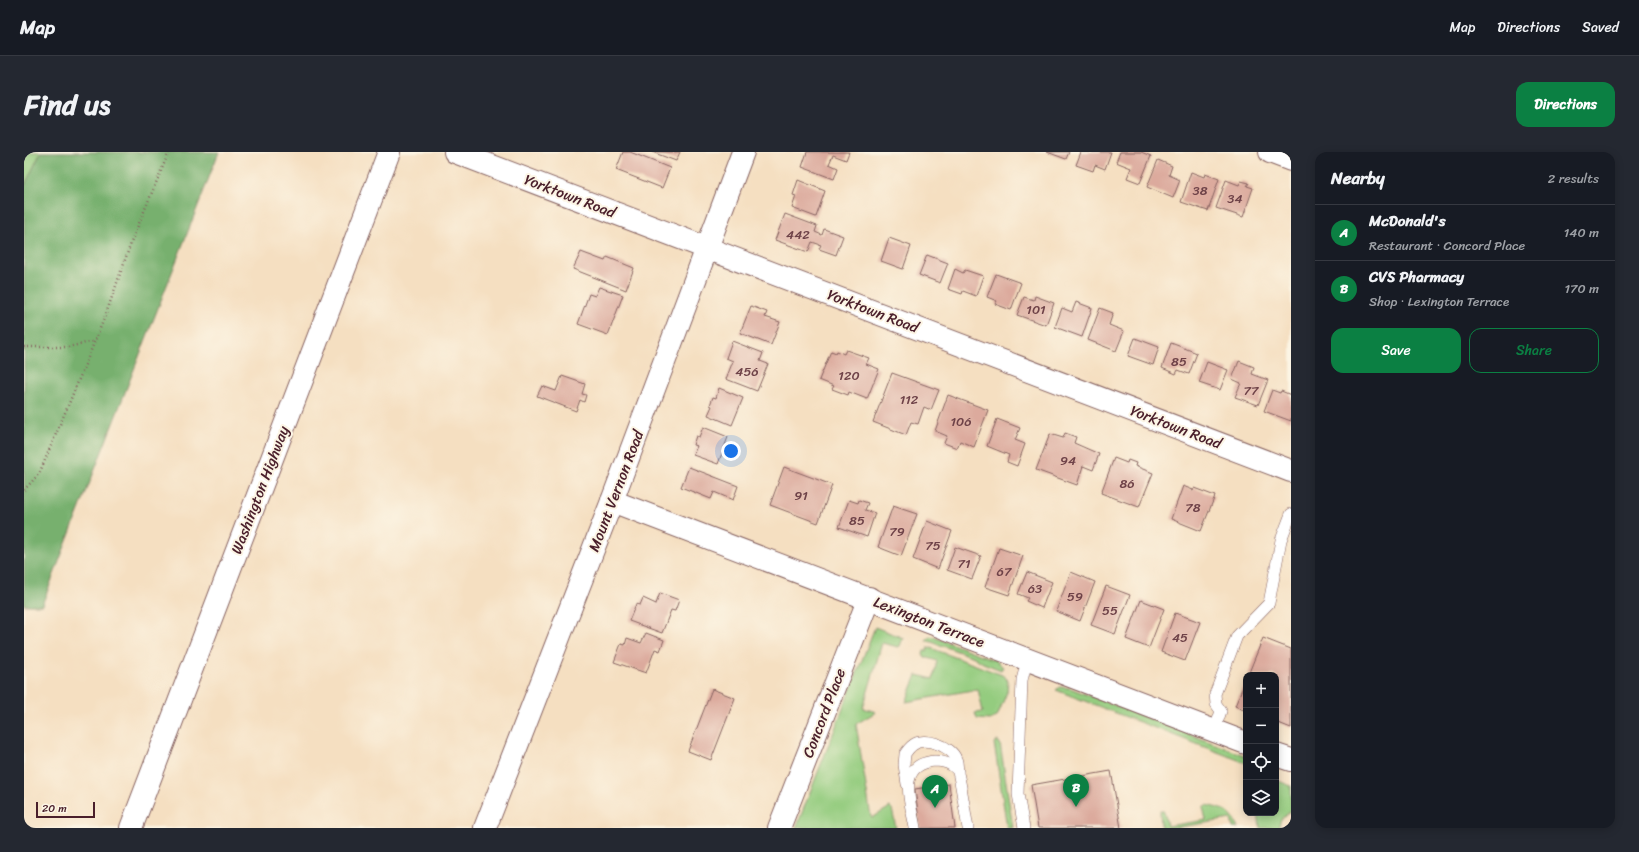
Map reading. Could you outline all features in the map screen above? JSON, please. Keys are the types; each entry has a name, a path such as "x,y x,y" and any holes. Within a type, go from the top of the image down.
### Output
{"street":[{"name":"Washington Highway","path":"131,828 389,152"},
{"name":"Yorktown Road","path":"455,152 1291,471"},
{"name":"Mount Vernon Road","path":"485,828 612,501 744,152"},
{"path":"1270,152 1291,160"},
{"name":"Lexington Terrace","path":"612,501 1243,742"},
{"name":"Concord Place","path":"779,828 869,598"},
{"path":"1279,756 1291,760"}],"lane":[{"path":"1214,732 1221,711 1216,704 1215,694 1237,636 1269,603 1281,540 1291,514"},
{"path":"1024,828 1018,794 1022,680 1027,660"},
{"path":"915,828 904,765 905,754 914,744 925,742 938,743 950,751 956,758 968,828"},
{"path":"908,789 909,777 916,767 936,761 950,764 958,771"}],"path":[{"path":"24,490 39,474 95,341 132,240 169,152"},
{"path":"24,347 68,347 95,341"}],"green space":[{"path":"24,152 41,152 24,187"},
{"path":"41,152 219,152 42,605 24,605 24,187"},
{"path":"875,627 903,638 900,646 898,647 882,643 863,708 876,712 856,724 871,817 872,818 890,807 892,809 896,828 796,828"},
{"path":"931,636 995,660 1003,667 1001,670 983,663 974,657 926,640"},
{"path":"928,647 1002,675 1008,680 1007,692 997,717 990,720 977,719 975,713 983,712 978,689 906,702 917,675 933,679 937,661 925,657 923,654 924,651 927,651"},
{"path":"1059,687 1070,688 1243,755 1243,762 1056,690"},
{"path":"997,741 1000,743 1013,828 1007,828 994,743"},
{"path":"1279,781 1291,786 1291,811 1281,819 1278,828 1260,828 1258,816 1279,816"},
{"path":"1206,805 1230,814 1236,822 1238,828 1233,828 1231,819 1173,828 1161,828 1160,811 1164,811 1167,826 1206,820 1203,807"}],"building":[{"path":"623,152 630,152 670,168 662,188 616,170"},
{"path":"652,152 680,152 676,161"},
{"path":"807,152 849,152 846,160 833,155 829,164 838,168 834,179 802,167"},
{"path":"1047,152 1069,152 1066,159"},
{"path":"1081,152 1111,152 1105,169 1095,165 1093,171 1076,165"},
{"path":"1120,152 1141,152 1151,156 1140,183 1127,178 1131,168 1116,162"},
{"path":"1158,160 1172,166 1169,175 1180,180 1173,198 1147,187"},
{"path":"1191,172 1204,177 1205,174 1219,179 1208,211 1181,202"},
{"path":"798,180 825,191 816,217 792,208 796,196 793,195"},
{"path":"1226,180 1239,185 1241,181 1249,183 1247,186 1253,188 1243,217 1216,208"},
{"path":"785,214 817,226 815,232 822,235 824,229 843,236 836,255 819,249 821,245 812,242 808,252 775,240"},
{"path":"889,238 911,246 903,269 881,261"},
{"path":"581,252 605,261 607,257 634,268 626,290 573,269"},
{"path":"927,255 948,263 940,283 919,275"},
{"path":"955,269 963,273 965,270 983,276 976,296 963,291 962,294 948,289"},
{"path":"996,274 1021,283 1011,310 995,304 997,301 987,297"},
{"path":"599,287 623,295 608,335 578,324 589,294 595,296"},
{"path":"1035,296 1054,303 1046,325 1017,315 1024,297 1034,300"},
{"path":"1076,302 1092,308 1082,337 1055,327 1062,308 1072,312"},
{"path":"751,306 767,312 765,317 780,322 771,345 740,333"},
{"path":"1100,308 1113,313 1109,325 1124,331 1116,351 1088,340"},
{"path":"1135,338 1159,347 1153,365 1128,356"},
{"path":"732,341 763,353 760,361 768,364 757,391 726,379 733,361 726,358"},
{"path":"1171,343 1197,353 1189,374 1178,370 1176,374 1162,368"},
{"path":"846,350 869,358 866,364 879,369 867,399 849,392 848,395 832,389 834,386 819,380 831,351 836,353 837,351 844,354"},
{"path":"1239,361 1254,367 1252,374 1268,380 1258,405 1235,397 1241,383 1232,379"},
{"path":"1207,362 1228,370 1220,390 1199,383"},
{"path":"892,373 939,390 931,410 924,407 918,424 911,422 906,435 873,422"},
{"path":"562,376 585,384 582,394 586,395 584,402 580,400 576,411 537,396 542,386 556,391"},
{"path":"719,388 743,398 732,425 708,415 712,406 710,405 713,397 716,398"},
{"path":"1272,390 1280,393 1281,391 1291,395 1291,421 1264,411"},
{"path":"948,395 988,410 974,447 960,441 957,448 944,443 947,436 935,431"},
{"path":"997,419 1020,428 1015,440 1025,444 1017,466 1007,462 1009,455 987,446"},
{"path":"703,427 728,437 718,464 693,455 697,446 693,445 696,436 699,437"},
{"path":"1065,433 1076,437 1074,443 1099,454 1093,470 1083,466 1077,485 1036,470 1050,434 1063,438"},
{"path":"1114,458 1127,463 1128,460 1136,463 1135,466 1153,473 1139,507 1101,493"},
{"path":"689,467 738,486 733,500 714,492 711,499 681,487"},
{"path":"784,467 832,485 818,523 770,505"},
{"path":"1183,486 1193,490 1194,488 1215,496 1201,531 1171,519"},
{"path":"849,500 858,503 859,500 868,503 865,510 875,513 867,537 839,527"},
{"path":"893,506 917,514 901,556 878,547"},
{"path":"927,521 952,531 938,569 913,559"},
{"path":"955,547 981,556 972,579 947,570"},
{"path":"999,548 1023,556 1009,595 985,587"},
{"path":"1027,572 1052,582 1042,608 1026,601 1028,598 1018,594"},
{"path":"1071,572 1095,582 1080,621 1056,611"},
{"path":"1106,586 1130,595 1115,634 1091,625"},
{"path":"660,593 679,600 675,611 671,610 662,633 629,621 636,604 640,605 643,598 656,604"},
{"path":"1141,600 1164,609 1149,648 1126,639"},
{"path":"1175,613 1200,622 1185,661 1161,652"},
{"path":"646,633 664,640 660,651 655,649 646,673 614,662 621,644 625,645 627,638 641,643"},
{"path":"1263,638 1291,649 1291,728 1279,723 1279,672 1249,672"},
{"path":"1243,686 1243,710 1235,706"},
{"path":"712,689 735,698 711,760 688,751"},
{"path":"1111,771 1121,828 1038,828 1031,785"},
{"path":"949,784 955,828 920,828 915,789"}],"place":[{"name":"CVS Pharmacy","path":"1076,807"},
{"name":"McDonald's","path":"935,808"}]}
